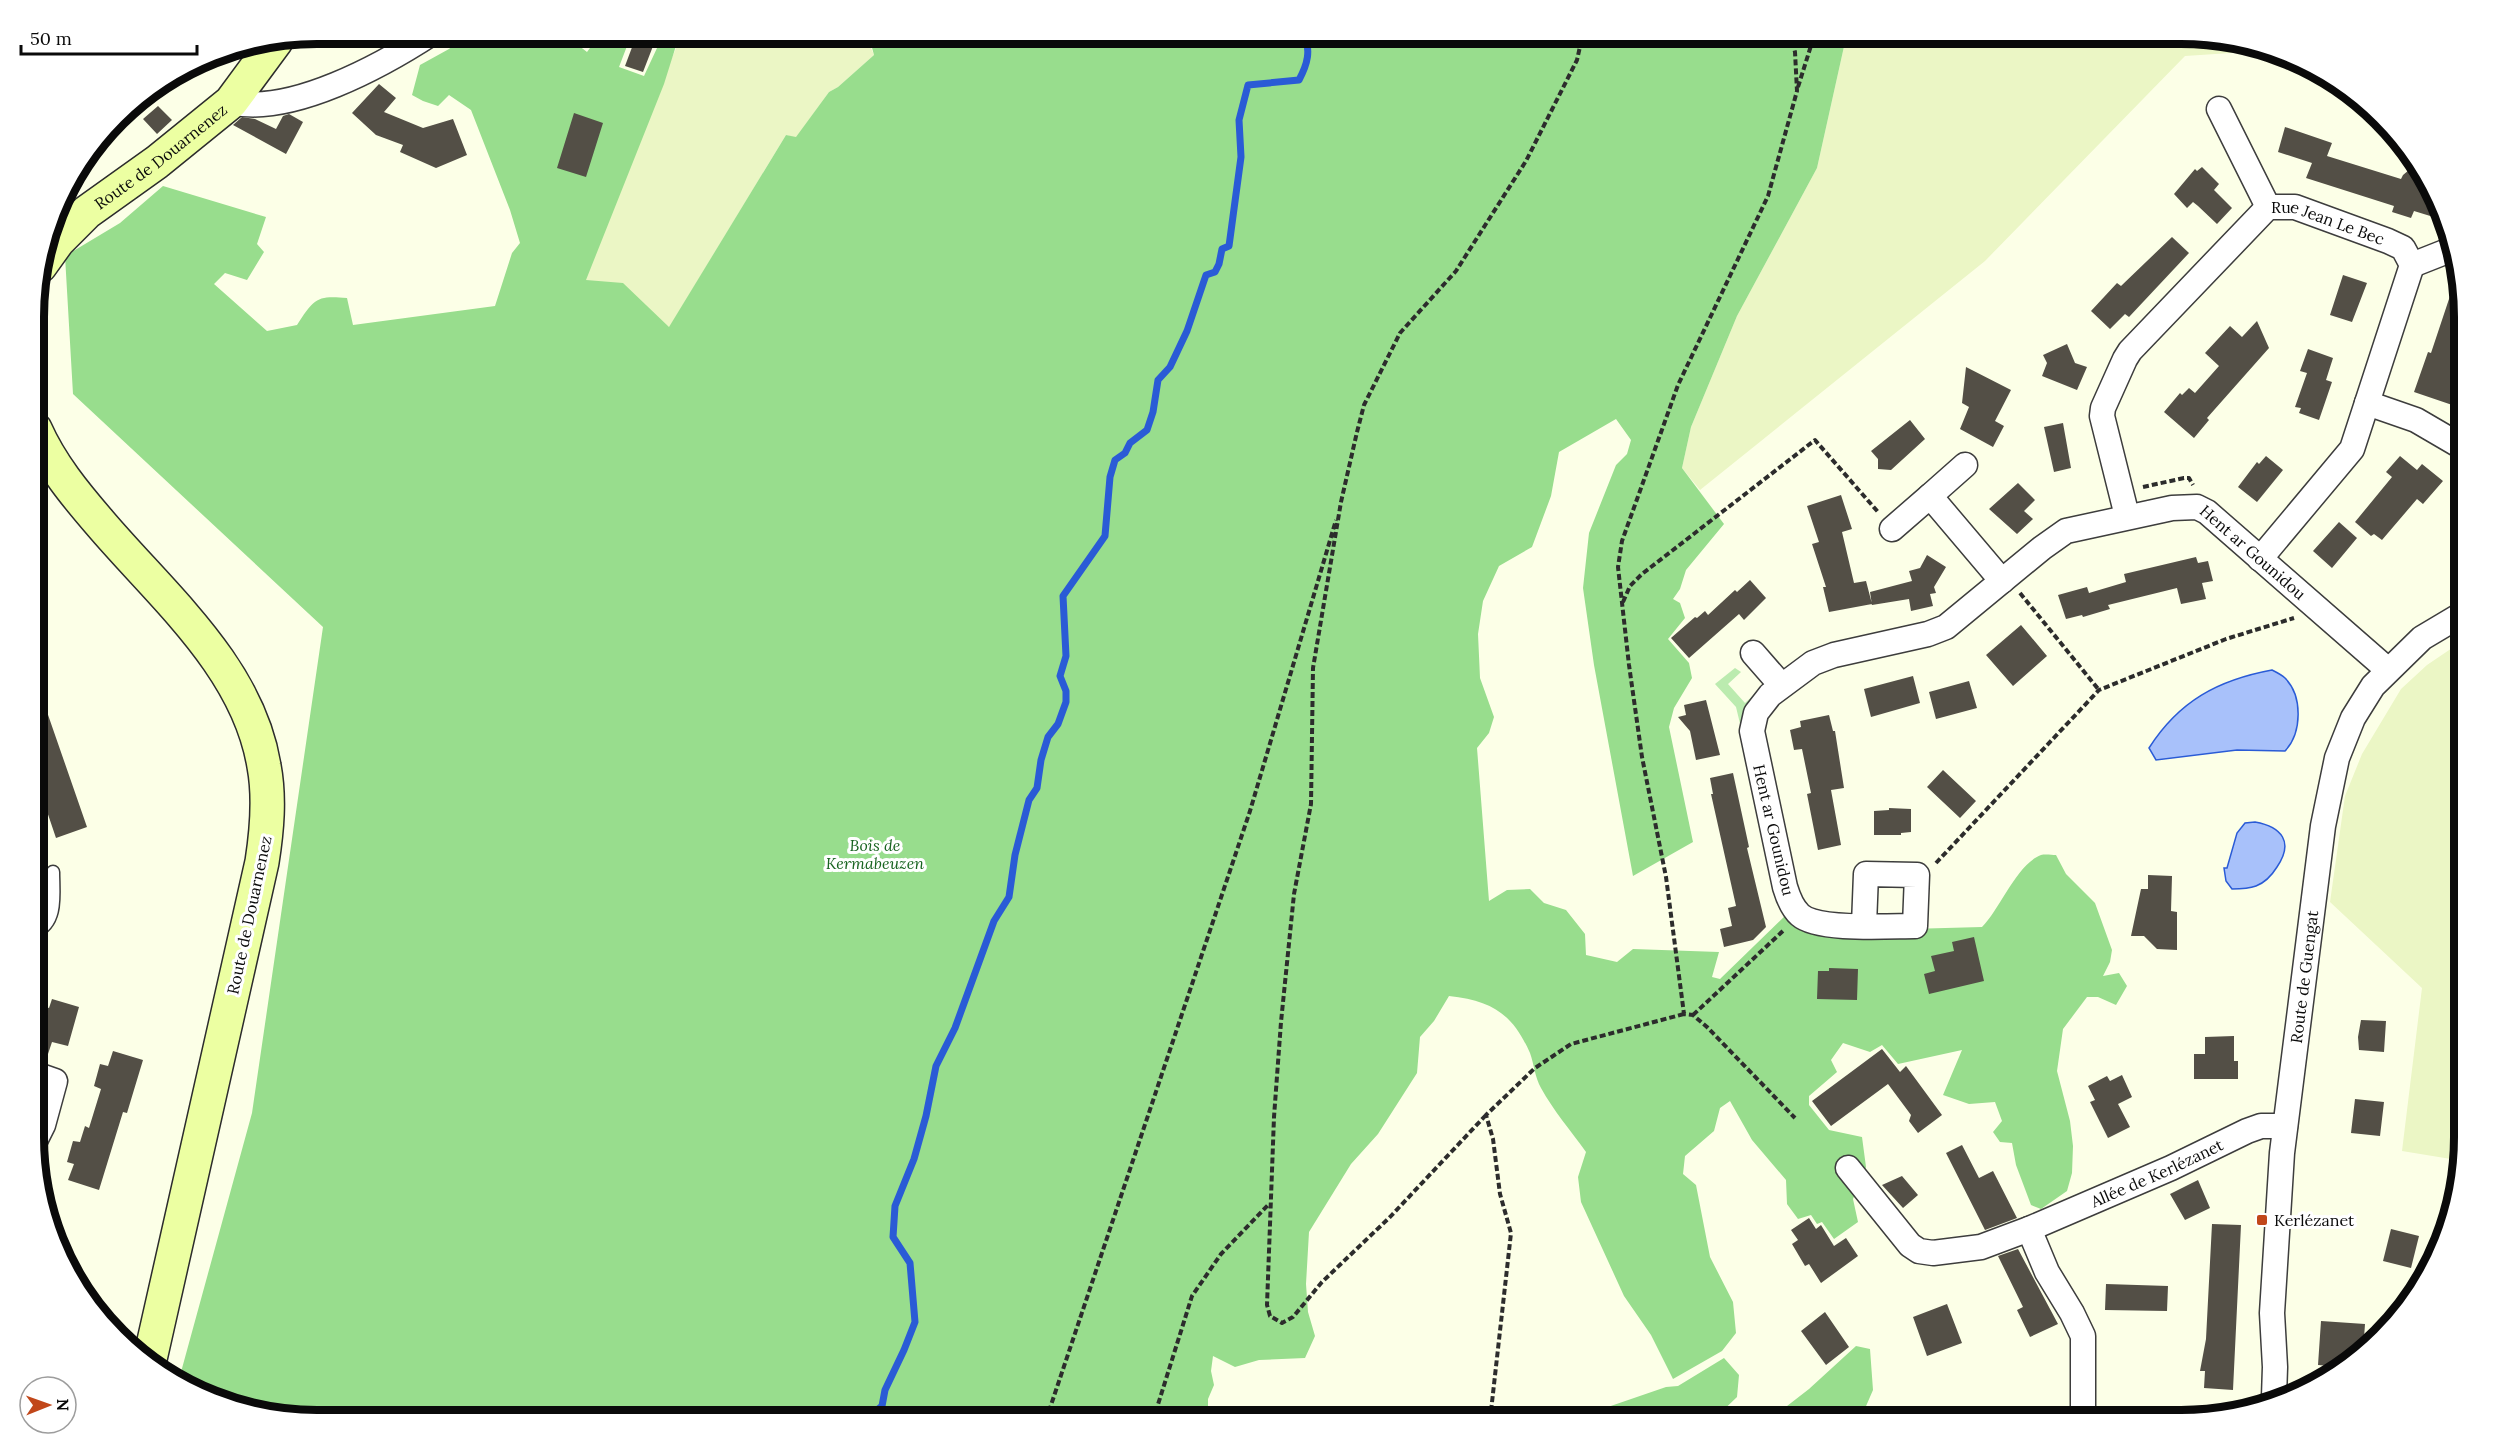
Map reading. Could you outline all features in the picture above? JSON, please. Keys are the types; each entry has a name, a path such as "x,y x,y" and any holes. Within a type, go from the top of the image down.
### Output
{"main road":[{"name":"Route de Douarnenez","path":"52,249 87,212 157,162 231,102 271,48"},
{"name":"Route de Douarnenez","path":"44,446 74,491 117,543 175,606 223,669 249,714 262,754 266,777 268,809 262,862 151,1354"}],"street":[{"path":"231,102 255,105 328,87 386,63 415,44"},
{"path":"2219,109 2268,207"},
{"name":"Rue Jean Le Bec","path":"2127,516 2102,416 2103,408 2125,359 2268,207 2295,207 2388,241 2403,248 2412,265"},
{"path":"2260,559 2352,449 2412,265 2446,251"},
{"path":"2367,403 2416,420 2454,442"},
{"path":"1892,529 1965,465"},
{"path":"1930,496 2004,579"},
{"name":"Hent ar Gounidou","path":"1917,875 1915,926 1816,924 1800,915 1789,900 1785,887 1752,731 1756,713 1781,685 1821,659 1938,631 1954,621 2066,531 2172,507 2197,507 2207,512 2388,670"},
{"name":"Route de Guengat","path":"2274,1393 2272,1313 2278,1194 2331,782 2337,758 2353,718 2373,686 2422,638 2454,619"},
{"path":"1753,653 1781,685"},
{"path":"1864,925 1866,874 1917,875"},
{"path":"44,1077 55,1081 44,1121"},
{"name":"Allée de Kerlézanet","path":"1848,1168 1910,1245 1919,1251 1934,1253 1981,1247 2029,1229 2171,1168 2247,1131 2261,1126 2285,1126"},
{"path":"2029,1229 2047,1272 2072,1312 2083,1336 2083,1410"}],"lane":[{"path":"44,928 53,908 53,872"}],"path":[{"path":"1049,1410 1250,811 1341,502 1364,405 1400,333 1456,271 1526,161 1577,60 1580,44"},
{"path":"1793,44 1797,91"},
{"path":"1684,1014 1666,877 1642,757 1618,567 1622,541 1678,385 1768,196 1812,44"},
{"path":"1622,605 1630,586 1642,574 1815,440 1892,529"},
{"path":"1341,502 1313,668 1311,804 1294,894 1281,1022 1270,1204 1267,1305 1270,1316 1282,1323 1293,1317 1322,1282 1390,1217 1486,1115 1535,1068 1571,1044 1684,1014 1693,1015 1795,1118"},
{"path":"2004,579 2099,690"},
{"path":"1917,875 1929,870 2099,690 2226,639 2266,625 2321,612"},
{"path":"1693,1015 1800,915"},
{"path":"1486,1115 1493,1139 1500,1194 1511,1233 1491,1410"},
{"path":"1156,1410 1192,1296 1221,1254 1270,1204"}],"green space":[{"name":"Bois de Kermabeuzen","path":"455,44 548,44 550,46 578,45 587,52 593,44 628,44 619,67 644,76 659,44 677,44 664,84 586,280 623,283 669,327 786,135 796,137 829,92 838,87 874,55 871,44 1845,44 1817,168 1737,316 1691,427 1682,468 1724,524 1686,570 1680,589 1673,599 1680,603 1685,618 1668,639 1689,663 1692,678 1674,708 1669,727 1693,842 1633,876 1594,665 1583,588 1589,533 1616,465 1627,454 1631,440 1616,419 1559,452 1551,496 1532,547 1499,566 1483,601 1478,634 1480,678 1494,717 1489,733 1477,748 1489,901 1507,890 1530,889 1544,903 1566,910 1585,934 1586,955 1617,962 1633,949 1719,952 1712,977 1720,979 1788,913 1872,930 1982,927 2017,877 2032,860 2041,855 2056,855 2066,874 2095,903 2112,950 2110,962 2103,976 2119,973 2127,986 2116,1005 2098,997 2087,997 2063,1029 2057,1071 2070,1121 2073,1146 2072,1173 2067,1191 2041,1209 2031,1205 2016,1165 2012,1143 2000,1142 1993,1132 2002,1121 1995,1102 1969,1104 1943,1095 1962,1050 1898,1064 1882,1045 1870,1052 1843,1043 1831,1060 1837,1072 1809,1096 1809,1105 1829,1130 1862,1137 1866,1167 1853,1199 1858,1222 1834,1239 1822,1222 1817,1224 1811,1215 1798,1219 1787,1204 1786,1180 1752,1140 1730,1101 1720,1108 1714,1131 1685,1156 1683,1174 1696,1185 1710,1257 1733,1302 1736,1333 1722,1351 1673,1379 1651,1335 1624,1296 1581,1202 1578,1177 1586,1152 1541,1088 1523,1039 1516,1028 1499,1011 1477,1001 1449,996 1434,1021 1420,1037 1417,1073 1378,1134 1351,1164 1309,1232 1306,1284 1308,1312 1315,1336 1305,1358 1259,1360 1235,1367 1213,1356 1211,1371 1214,1385 1208,1399 1208,1410 317,1410 281,1407 246,1400 212,1389 181,1373 252,1113 323,627 73,394 65,256 120,223 163,186 266,217 257,244 264,252 247,280 225,273 214,284 267,331 297,325 312,304 328,297 347,298 353,325 495,306 512,253 520,243 510,210 471,110 449,95 438,106 412,95 420,65"},
{"path":"678,44 869,44 874,55 838,87 829,92 796,138 786,135 669,328 565,296"},
{"path":"1845,44 2199,44 2247,52 2185,56 1985,261 1700,490 1682,468 1691,427 1737,316 1817,168"},
{"path":"2454,647 2453,1159 2402,1151 2422,988 2330,902 2345,796 2362,754 2401,689 2427,665"},
{"path":"1735,668 1741,672 1728,684 1745,703 1758,691 1743,736 1736,707 1715,684"},
{"path":"1856,1346 1870,1349 1873,1390 1864,1410 1782,1410 1809,1389"},
{"path":"1724,1358 1739,1375 1737,1397 1723,1410 1599,1410 1666,1387 1678,1386"}],"water":[{"path":"2272,670 2284,677 2291,686 2297,704 2295,735 2285,751 2237,750 2156,760 2149,748 2173,717 2187,705 2217,687 2234,680"},
{"path":"2255,822 2278,832 2285,843 2285,850 2273,873 2262,883 2250,888 2232,889 2226,881 2224,868 2227,868 2237,833 2245,823"}],"building":[{"path":"633,44 654,44 643,72 625,66"},
{"path":"379,84 396,98 384,112 423,128 453,119 467,155 436,168 400,152 403,145 376,135 352,113"},
{"path":"158,106 172,120 157,134 143,119"},
{"path":"574,113 603,123 586,177 557,168"},
{"path":"289,114 303,122 286,154 233,125 242,117 255,119 276,129 283,116"},
{"path":"2285,127 2332,143 2327,156 2401,179 2409,170 2412,171 2436,218 2414,211 2411,218 2392,212 2394,206 2306,178 2312,163 2278,152"},
{"path":"2202,167 2219,184 2214,190 2232,208 2217,224 2193,202 2187,208 2174,194 2195,169 2197,171"},
{"path":"2172,237 2189,253 2129,317 2125,314 2110,329 2091,311 2117,283 2121,286"},
{"path":"2343,275 2367,283 2352,322 2330,315"},
{"path":"2453,288 2454,406 2414,392 2428,352 2431,353"},
{"path":"2257,321 2269,348 2207,418 2209,420 2194,438 2164,412 2180,393 2182,395 2189,388 2195,393 2219,366 2205,353 2230,326 2242,337"},
{"path":"2067,344 2075,363 2087,367 2077,390 2042,376 2047,363 2043,355"},
{"path":"2308,349 2333,358 2326,380 2332,382 2319,420 2299,413 2301,408 2295,407 2307,373 2300,371"},
{"path":"1966,367 2011,390 1995,421 2004,426 1993,447 1960,429 1969,407 1962,403"},
{"path":"1910,420 1925,439 1891,470 1878,469 1878,459 1871,451"},
{"path":"2063,423 2071,468 2054,472 2044,427"},
{"path":"2266,456 2283,470 2257,502 2238,487 2257,462 2259,464"},
{"path":"2400,456 2417,470 2422,464 2443,481 2423,504 2417,499 2382,540 2374,534 2371,536 2355,522 2392,477 2386,472"},
{"path":"2018,483 2035,500 2024,511 2033,519 2017,534 1989,509"},
{"path":"1841,495 1852,529 1842,532 1854,583 1866,581 1872,604 1829,612 1823,587 1826,587 1812,544 1819,542 1807,506"},
{"path":"2339,522 2357,538 2332,568 2313,551"},
{"path":"1927,555 1946,567 1934,587 1936,593 1930,594 1933,606 1911,611 1909,599 1872,605 1870,592 1912,581 1909,571 1920,568"},
{"path":"2196,557 2198,563 2208,561 2213,581 2202,583 2206,599 2181,604 2177,588 2108,605 2110,609 2083,617 2082,615 2066,619 2058,595 2087,587 2089,593 2126,582 2124,574"},
{"path":"1750,580 1766,598 1744,620 1739,614 1689,658 1671,638 1695,617 1697,618 1705,611 1708,615 1735,590 1737,592"},
{"path":"2021,625 2047,656 2013,686 1986,655"},
{"path":"1913,676 1920,703 1871,717 1864,689"},
{"path":"1969,681 1977,708 1936,719 1929,692"},
{"path":"1706,700 1720,755 1696,760 1690,731 1678,717 1686,715 1684,705"},
{"path":"44,703 87,827 56,838 44,803"},
{"path":"1829,715 1833,731 1835,731 1844,788 1831,790 1841,845 1818,850 1807,794 1811,793 1802,749 1794,750 1790,730 1801,727 1800,721"},
{"path":"1943,770 1976,801 1960,818 1927,787"},
{"path":"1733,773 1749,847 1747,848 1766,927 1753,940 1724,947 1720,929 1732,926 1728,908 1736,906 1711,794 1713,794 1710,778"},
{"path":"1889,808 1911,809 1911,832 1901,833 1901,835 1874,835 1874,811 1889,810"},
{"path":"2148,875 2172,876 2171,911 2177,912 2177,950 2157,949 2144,936 2131,936 2141,889 2148,889"},
{"path":"1974,937 1984,981 1929,994 1924,974 1935,971 1931,956 1954,951 1952,942"},
{"path":"1829,968 1858,969 1857,1000 1817,999 1818,971 1829,971"},
{"path":"52,999 79,1007 68,1046 52,1042 45,1063 44,1006 49,1008"},
{"path":"2361,1020 2386,1021 2384,1052 2359,1050 2358,1037"},
{"path":"2234,1036 2234,1061 2238,1061 2238,1079 2194,1079 2194,1054 2205,1054 2205,1037"},
{"path":"1882,1049 1900,1072 1906,1066 1942,1115 1918,1133 1909,1121 1911,1115 1888,1084 1831,1126 1812,1101"},
{"path":"113,1051 143,1060 127,1113 123,1112 99,1190 68,1180 74,1164 67,1162 73,1141 80,1142 85,1126 89,1128 101,1089 94,1086 100,1064 108,1066"},
{"path":"2122,1075 2132,1097 2118,1104 2130,1127 2108,1138 2090,1102 2095,1100 2088,1086 2107,1076 2110,1081"},
{"path":"2355,1099 2384,1102 2380,1136 2351,1133"},
{"path":"1962,1145 1979,1178 1993,1171 2017,1218 1985,1230 1946,1153"},
{"path":"1902,1176 1918,1195 1903,1208 1882,1185"},
{"path":"2198,1180 2210,1208 2185,1220 2170,1194"},
{"path":"1809,1218 1816,1229 1821,1225 1834,1246 1846,1238 1858,1256 1821,1283 1809,1264 1805,1266 1792,1244 1798,1240 1791,1230"},
{"path":"2212,1224 2241,1225 2233,1390 2204,1388 2205,1371 2200,1371 2206,1339"},
{"path":"2391,1229 2419,1236 2411,1268 2383,1261"},
{"path":"2018,1249 2058,1324 2030,1337 2017,1310 2023,1307 1998,1256"},
{"path":"2106,1284 2168,1286 2167,1311 2105,1310"},
{"path":"1947,1304 1962,1343 1927,1356 1913,1317"},
{"path":"1825,1312 1849,1347 1826,1365 1801,1331"},
{"path":"2321,1321 2365,1324 2364,1339 2361,1342 2329,1366 2318,1365"}],"waterway":[{"path":"877,1410 882,1406 885,1390 915,1322 910,1263 893,1237 895,1206 914,1159 936,1066 955,1028 994,921 1009,897 1015,855 1029,800 1037,788 1041,760 1048,737 1058,724 1066,702 1066,691 1060,676 1066,656 1063,596 1105,536 1110,477 1115,460 1125,453 1130,443 1147,430 1153,412 1158,380 1170,367 1187,331 1206,275 1215,272 1222,249 1229,246 1241,157 1239,120 1248,85 1299,80 1307,57 1307,44"}],"place":[{"name":"Kerlézanet","path":"2262,1220"}]}
